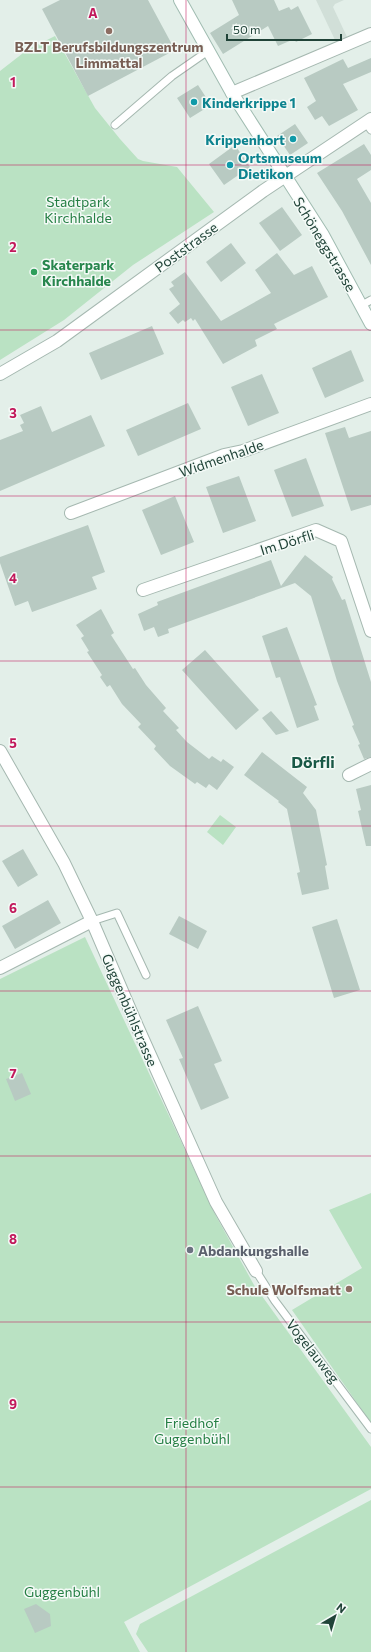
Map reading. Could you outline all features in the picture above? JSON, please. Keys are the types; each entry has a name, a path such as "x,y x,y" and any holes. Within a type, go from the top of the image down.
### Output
{"street":[{"name":"Schöneggstrasse","path":"180,0 232,93 284,177 366,302 371,324"},
{"path":"232,93 371,34"},
{"name":"Poststrasse","path":"0,372 57,341 284,177 369,124"},
{"name":"Widmenhalde","path":"71,513 224,455 243,451 371,404"},
{"name":"Im Dörfli","path":"143,590 316,530 341,541 371,631"},
{"name":"Guggenbühlstrasse","path":"0,751 64,863 92,921 140,1033 210,1188 256,1271"},
{"path":"349,775 371,764"},
{"path":"0,968 92,921"}],"lane":[{"path":"115,125 172,76 208,51"},
{"path":"92,921 117,913 146,975"},
{"name":"Vogelauweg","path":"256,1271 275,1301 371,1429"}],"shaded area":[{"path":"316,0 344,0 335,4 333,7 347,37 336,42"}],"green space":[{"name":"Stadtpark Kirchhalde","path":"55,36 95,108 138,159 177,167 214,212 133,265 64,320 0,360 0,71 27,50"},
{"path":"220,815 236,827 223,845 207,832"},
{"name":"Friedhof Guggenbühl","path":"85,937 216,1216 254,1285 371,1447 371,1489 124,1622 140,1652 0,1652 0,979"},
{"name":"Schule Wolfsmatt","path":"371,1193 371,1423 292,1310 362,1268 329,1210"},
{"path":"371,1500 371,1652 148,1652 136,1634 140,1624"}],"building":[{"name":"BZLT Berufsbildungszentrum Limmattal","path":"60,0 148,0 175,50 88,96 42,9"},
{"path":"232,0 274,0 279,11 289,7 291,10 298,6 312,34 296,42 294,39 278,46 268,26 223,54 210,33 239,15"},
{"path":"371,58 371,72 343,84 358,110 329,126 322,116 315,120 307,107 316,101 304,78 343,59 348,68"},
{"name":"Kinderkrippe 1","path":"198,85 211,105 190,118 177,98"},
{"name":"Krippenhort","path":"295,124 308,143 290,155 277,136"},
{"path":"364,144 371,155 371,170 357,179 371,203 371,265 342,211 317,173"},
{"name":"Ortsmuseum Dietikon","path":"235,145 250,167 224,185 209,164"},
{"path":"282,207 302,235 280,251 259,223"},
{"path":"231,243 246,263 221,282 206,262"},
{"path":"277,253 294,275 312,266 328,297 274,324 277,329 255,340 257,346 223,364 195,319 193,321 191,318 185,322 183,320 178,324 169,313 180,304 169,289 174,286 171,282 185,272 221,321 271,293 255,270"},
{"path":"152,326 164,354 101,380 89,353"},
{"path":"351,350 364,381 325,398 312,368"},
{"path":"262,374 279,413 248,426 231,387"},
{"path":"188,403 201,429 138,456 126,430"},
{"path":"41,406 52,432 91,415 105,446 0,491 0,440 23,431 20,425 24,423 20,415"},
{"path":"345,427 349,438 371,431 371,505 351,511 325,433"},
{"path":"306,458 324,506 292,517 274,470"},
{"path":"239,476 256,521 223,533 206,487"},
{"path":"175,496 194,542 161,555 142,510"},
{"path":"88,525 105,572 92,577 97,589 32,612 28,601 15,606 0,563 0,557"},
{"path":"305,555 333,577 332,579 342,600 345,599 371,682 371,757 364,759 358,745 360,744 352,726 354,725 337,681 311,596 295,583 168,629 169,633 158,637 154,627 144,631 138,614 158,605 157,602 271,560 281,586"},
{"path":"101,609 114,633 111,635 133,669 135,668 146,685 166,708 163,711 179,728 176,730 187,742 209,759 212,756 221,762 223,759 234,767 217,790 209,784 206,788 197,782 195,784 170,766 154,749 156,746 138,727 141,724 122,704 110,685 107,687 100,677 102,675 87,652 89,651 81,638 84,636 76,625"},
{"path":"287,627 317,705 314,706 319,720 297,728 280,677 276,678 262,636"},
{"path":"205,650 259,710 236,730 182,670"},
{"path":"271,711 289,731 276,735 262,718"},
{"path":"262,752 307,787 303,793 316,810 327,865 325,866 329,889 302,895 297,873 300,872 287,809 278,802 279,801 244,775"},
{"path":"371,785 371,846 366,846 358,811 361,810 356,789"},
{"path":"23,849 38,875 18,887 2,861"},
{"path":"48,900 61,923 15,949 2,926"},
{"path":"179,916 207,931 198,949 169,934"},
{"path":"337,919 360,990 334,998 312,927"},
{"path":"198,1006 222,1061 214,1064 229,1098 201,1110 179,1059 183,1058 166,1020"},
{"path":"22,1073 31,1094 15,1101 6,1079"},
{"path":"36,1604 50,1614 51,1626 35,1633 24,1609"}],"place":[{"name":"BZLT Berufsbildungszentrum Limmattal","path":"109,31"},
{"name":"Kinderkrippe 1","path":"194,102"},
{"name":"Krippenhort","path":"293,139"},
{"name":"Ortsmuseum Dietikon","path":"230,165"},
{"name":"Skaterpark Kirchhalde","path":"34,272"},
{"name":"Abdankungshalle","path":"190,1250"},
{"name":"Schule Wolfsmatt","path":"349,1289"}],"district":[{"name":"Dörfli","path":"313,761"}],"park label":[{"name":"Guggenbühl","path":"62,1591"}]}
